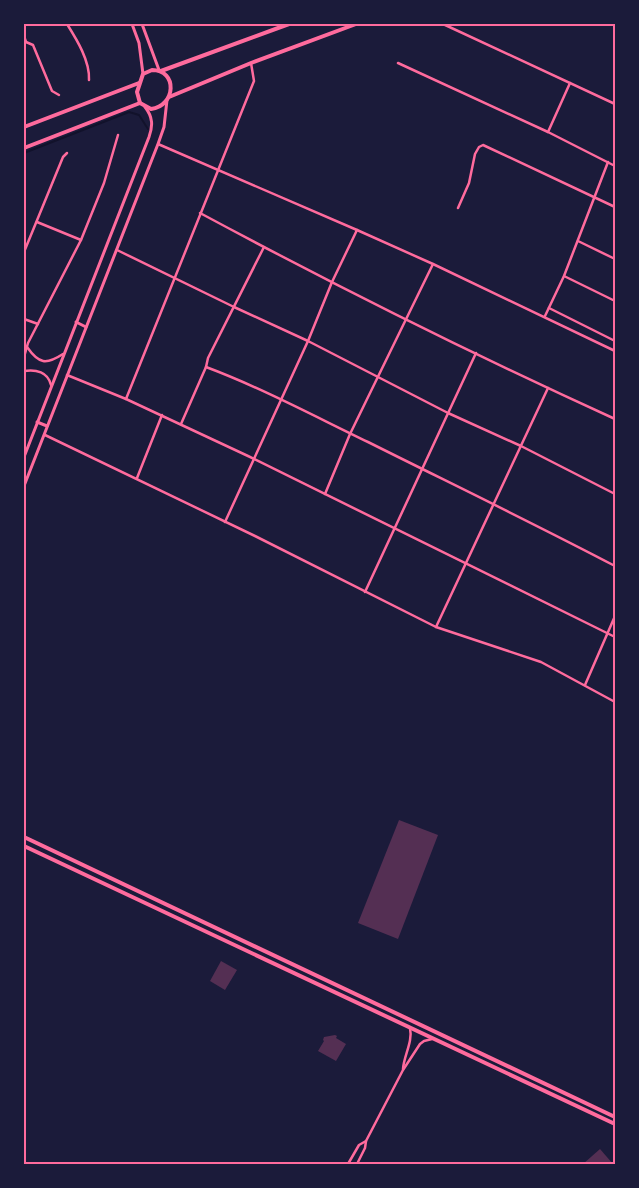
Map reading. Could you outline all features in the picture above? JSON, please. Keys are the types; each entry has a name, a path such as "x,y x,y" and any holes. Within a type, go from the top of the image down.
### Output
{"main road":[{"path":"24,457 152,128 151,116 140,103 137,92 143,74 139,43 132,24"},
{"path":"24,486 164,127 170,83 168,77 160,71 142,24"},
{"path":"143,74 152,70 160,71 289,24"},
{"path":"145,107 155,108 161,106 168,98 251,63 356,24"},
{"path":"24,127 139,83"},
{"path":"24,148 140,103"},
{"path":"76,322 86,327"},
{"path":"37,422 47,426"},
{"path":"24,838 615,1117"},
{"path":"24,846 615,1124"}],"street":[{"path":"67,24 73,33 89,70 89,80"},
{"path":"443,24 615,104"},
{"path":"24,36 25,42 33,45 52,91 59,96"},
{"path":"126,399 254,81 251,63"},
{"path":"398,63 548,132 615,166"},
{"path":"548,132 570,83"},
{"path":"24,357 38,324 81,240 104,183 118,135"},
{"path":"158,144 433,264 615,351"},
{"path":"458,208 469,183 475,154 479,147 483,145 615,207"},
{"path":"24,252 63,156 67,153"},
{"path":"545,316 564,276 608,162"},
{"path":"200,213 406,319 548,388 615,418"},
{"path":"37,222 81,240"},
{"path":"225,522 357,230"},
{"path":"578,241 615,259"},
{"path":"181,425 227,317 234,307 264,247"},
{"path":"116,250 308,341 448,413 521,446 615,494"},
{"path":"325,494 350,434 433,264"},
{"path":"564,276 615,301"},
{"path":"549,308 615,341"},
{"path":"24,319 38,324"},
{"path":"27,347 36,358 47,362 63,354"},
{"path":"366,592 476,353"},
{"path":"206,367 241,380 493,503 615,566"},
{"path":"24,371 40,371 50,378 51,385"},
{"path":"67,375 162,415 615,637"},
{"path":"436,626 548,388"},
{"path":"137,478 162,415"},
{"path":"44,434 436,626 541,662 615,702"},
{"path":"585,685 615,616"},
{"path":"404,1070 404,1060 411,1035 410,1026"},
{"path":"357,1164 366,1148 366,1141 404,1070 420,1044 433,1038"},
{"path":"348,1164 359,1145 366,1141"}],"building":[{"path":"399,820 438,835 398,939 358,923"},
{"path":"221,961 237,970 225,990 210,981"},
{"path":"337,1036 336,1038 346,1044 336,1061 318,1051 324,1041 324,1037"},
{"path":"600,1149 613,1164 583,1164"}],"waterway":[{"path":"24,153 129,112 139,115 148,129"}]}
